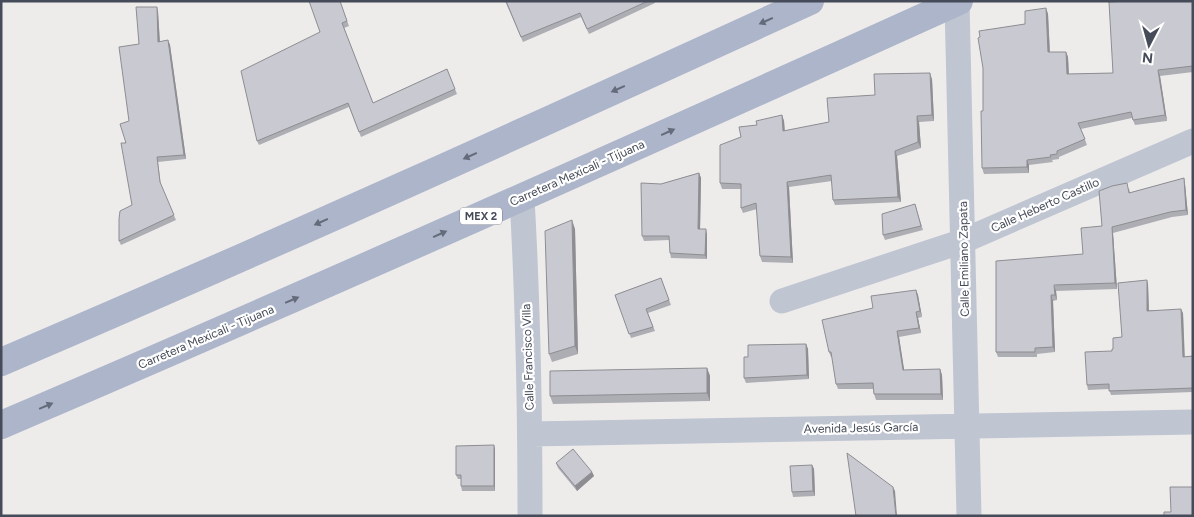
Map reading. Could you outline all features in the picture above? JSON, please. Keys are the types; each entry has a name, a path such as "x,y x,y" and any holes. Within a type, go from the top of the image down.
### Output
{"main road":[{"path":"1,362 497,144 810,1"},
{"name":"Carretera Mexicali - Tijuana","path":"1,425 522,198 958,2"}],"street":[{"name":"Calle Emiliano Zapata","path":"958,2 969,516"},
{"name":"Calle Heberto Castillo","path":"782,301 963,241 1193,141"},
{"name":"Calle Francisco Villa","path":"522,198 530,434 530,516"},
{"name":"Avenida Jesús García","path":"530,434 1193,422"}],"building":[{"path":"309,1 340,1 347,21 342,23 373,103 447,69 455,89 359,132 348,103 257,141 241,71 320,32"},
{"path":"506,1 648,1 587,29 580,13 521,37"},
{"path":"1193,1 1193,66 1158,70 1165,115 1133,120 1131,112 1078,123 1085,139 1057,151 1057,154 1050,155 1051,157 1027,160 1027,167 982,168 981,111 983,111 983,68 978,38 980,37 979,31 1025,24 1025,11 1046,8 1048,52 1066,52 1067,74 1113,73 1109,2"},
{"path":"136,7 157,7 158,42 168,40 184,155 157,157 160,182 174,215 119,241 120,211 132,205 121,143 126,143 120,124 129,121 119,47 139,44"},
{"path":"930,73 932,115 917,116 918,142 895,151 898,197 833,200 831,175 787,182 791,257 760,256 756,203 741,208 741,184 720,183 720,145 741,137 739,127 757,125 756,121 782,115 783,131 829,122 827,98 875,95 874,74"},
{"path":"699,173 698,229 706,229 705,255 670,253 669,236 642,236 641,183 661,184"},
{"path":"1184,178 1186,210 1170,212 1112,227 1115,283 1054,285 1055,295 1051,295 1053,347 1035,348 1035,352 996,352 996,261 1083,254 1081,228 1102,226 1099,191 1127,183 1129,193"},
{"path":"915,204 921,226 883,235 882,214"},
{"path":"572,220 575,346 549,354 545,231"},
{"path":"661,278 669,300 646,309 653,327 629,334 615,295"},
{"path":"1147,280 1147,311 1181,309 1183,357 1193,356 1193,388 1109,391 1109,384 1087,385 1085,352 1112,351 1113,338 1122,337 1118,283"},
{"path":"916,290 920,311 916,312 919,328 897,331 903,370 940,369 941,394 874,394 873,383 836,384 831,352 829,352 822,320 873,308 871,296"},
{"path":"806,344 807,375 744,378 744,357 748,357 748,345"},
{"path":"707,368 707,393 550,396 550,371"},
{"path":"494,445 494,486 461,486 461,475 456,475 456,446"},
{"path":"573,449 592,472 575,486 556,463"},
{"path":"847,453 893,487 896,516 856,516"},
{"path":"812,465 813,491 792,492 790,466"},
{"path":"1170,487 1193,487 1193,516 1164,516 1164,512 1171,512"}]}
